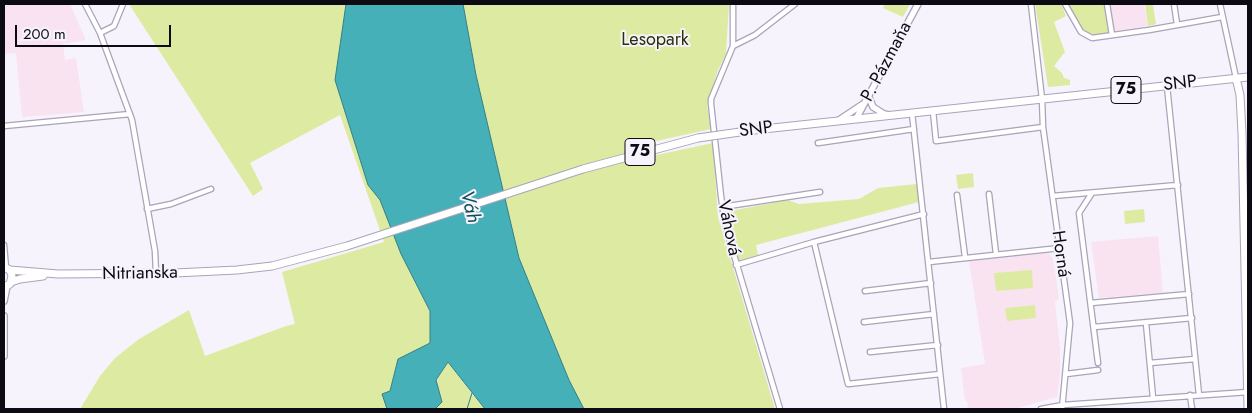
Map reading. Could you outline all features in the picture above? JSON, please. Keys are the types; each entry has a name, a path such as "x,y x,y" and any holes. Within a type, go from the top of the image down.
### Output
{"main road":[{"name":"P. Pázmaňa","path":"856,119 918,4"},
{"name":"SNP","path":"222,271 272,266 347,246 583,169 698,138 754,130 1248,77"},
{"path":"1236,78 1240,95 1242,133 1248,408"},
{"path":"868,96 873,107 878,111 894,116"},
{"path":"838,121 864,103"},
{"path":"4,301 7,285 12,276 6,268"},
{"name":"Nitrianska","path":"6,268 58,274"},
{"name":"Nitrianska","path":"7,285 20,279 58,274 222,271"},
{"path":"4,316 4,356"}],"street":[{"path":"85,4 100,33 130,114 155,251 156,273"},
{"path":"100,33 114,26 123,4"},
{"path":"733,4 733,46 755,35 795,4"},
{"name":"Horná","path":"1031,4 1042,99 1043,127 1070,323 1062,407"},
{"path":"1065,4 1081,32 1092,38 1222,17"},
{"path":"1107,4 1112,35"},
{"path":"1174,4 1177,24"},
{"path":"1220,4 1236,78"},
{"name":"Váhová","path":"733,46 711,104 722,207 736,265 780,409"},
{"path":"1167,86 1199,395"},
{"path":"1032,100 1040,90"},
{"path":"933,111 936,141 1043,127"},
{"path":"912,113 944,409"},
{"path":"4,126 130,114"},
{"path":"818,143 914,129"},
{"path":"1053,196 1178,184"},
{"path":"148,209 171,204 211,189"},
{"path":"722,207 820,192"},
{"path":"1092,193 1079,213 1098,363"},
{"path":"989,194 996,254"},
{"path":"957,195 964,257"},
{"path":"736,265 814,242 924,214"},
{"path":"814,242 848,384 940,374"},
{"path":"4,245 6,268"},
{"path":"929,262 1060,248"},
{"path":"865,291 931,283"},
{"path":"1090,303 1189,294"},
{"path":"864,322 934,314"},
{"path":"1094,327 1192,318"},
{"path":"1146,323 1153,398"},
{"path":"870,352 938,345"},
{"path":"1150,363 1195,359"},
{"path":"1066,374 1098,370"},
{"path":"1042,409 1153,398 1248,392"},
{"path":"1190,395 1192,409"}],"shaded area":[{"path":"4,4 70,4 86,40 63,44 65,60 76,58 84,112 22,117 16,53 4,54"},
{"path":"1109,4 1144,4 1148,26 1114,31"},
{"path":"1158,236 1163,293 1099,298 1091,242"},
{"path":"1048,252 1053,258 1059,298 1055,302 1060,347 1060,374 1057,397 1014,409 968,409 967,401 965,401 961,368 985,364 969,261"}],"green space":[{"path":"129,4 346,4 335,80 368,185 380,200 401,254 430,311 430,343 398,359 390,391 382,395 387,409 80,409 100,376 115,358 139,339 189,310 205,356 295,324 282,272 384,242 340,115 250,163 263,189 253,196"},
{"name":"Lesopark","path":"463,4 729,4 726,54 718,70 707,106 711,129 629,147 633,160 713,143 718,217 775,409 584,409 569,380 519,258 476,75"},
{"path":"885,4 910,4 903,17 883,8"},
{"path":"1035,4 1061,4 1066,16 1054,22 1065,52 1054,66 1062,73 1064,78 1070,80 1070,85 1048,87"},
{"path":"1068,4 1105,4 1111,33 1089,35 1083,31"},
{"path":"1145,4 1153,4 1156,24 1148,26"},
{"path":"973,173 974,187 958,189 956,175"},
{"path":"917,184 919,202 756,245 758,255 737,261 725,212 788,200 799,204 859,199 878,188"},
{"path":"1144,209 1145,222 1125,224 1124,211"},
{"path":"1032,270 1033,288 996,291 994,273"},
{"path":"1035,305 1036,318 1007,321 1005,308"},
{"path":"448,362 485,409 435,409 442,401 436,381"}],"water":[{"name":"Váh","path":"346,4 463,4 476,75 519,258 569,380 584,409 485,409 448,362 436,380 442,402 435,409 387,409 382,394 390,391 398,359 430,343 430,311 401,254 380,200 368,185 335,80"}],"waterway":[{"path":"467,409 472,393"}]}
